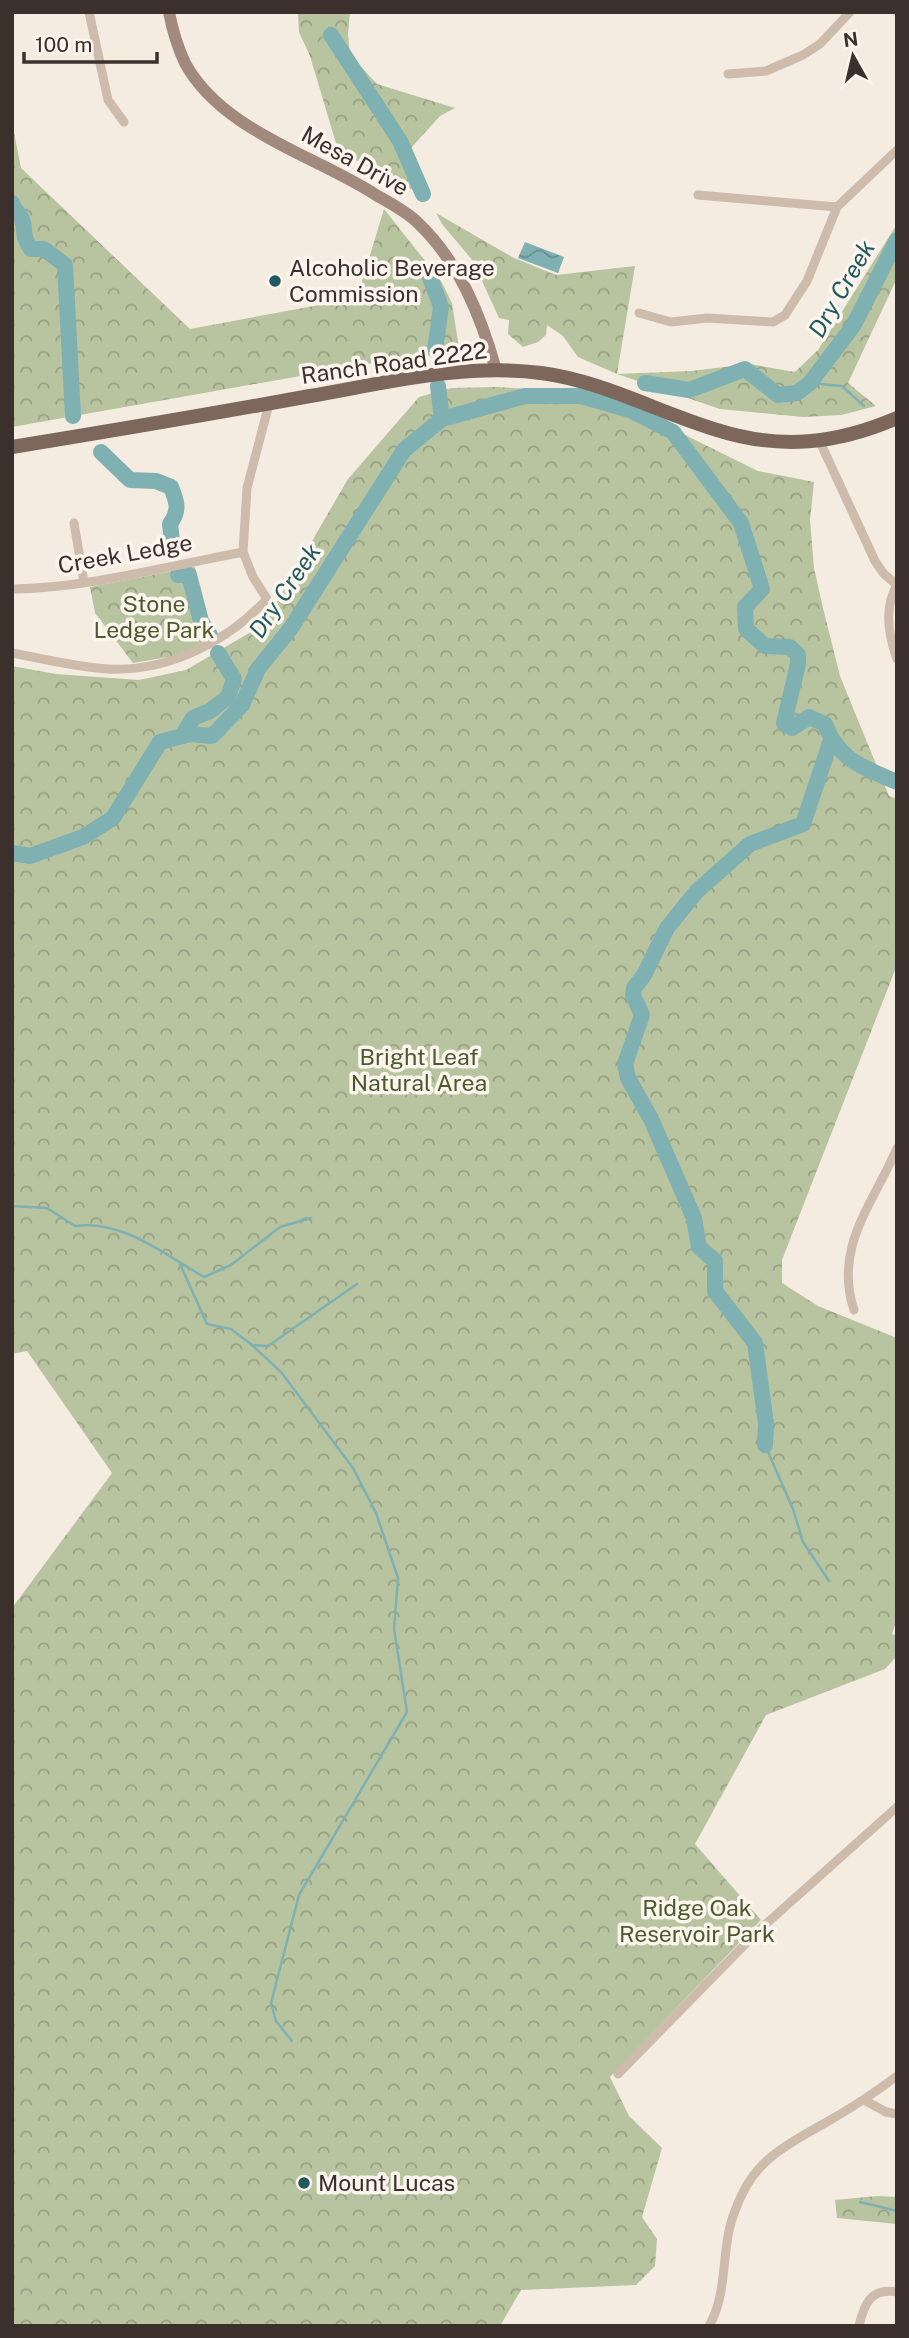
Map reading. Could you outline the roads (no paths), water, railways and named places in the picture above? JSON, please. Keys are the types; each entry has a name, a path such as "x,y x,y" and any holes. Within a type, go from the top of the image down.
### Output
{"main road":[{"name":"Ranch Road 2222","path":"12,447 420,377 496,370 541,373 584,382 631,396 717,430 765,441 820,442 865,432 897,418"}],"street":[{"path":"89,12 108,100 124,122"},
{"name":"Mesa Drive","path":"169,12 185,62 205,91 228,112 264,135 357,182 417,222 463,282 484,326 496,370"},
{"path":"728,74 766,71 803,55 820,44 850,12"},
{"path":"639,313 671,322 706,318 773,321 785,314 807,281 837,206 897,150"},
{"path":"698,195 837,206"},
{"path":"12,653 109,669 150,665 170,661 208,646 247,620 267,599 253,577 243,552 247,488 269,404"},
{"path":"820,442 875,561 884,574 896,584 889,607 888,622 897,659"},
{"path":"74,523 84,582"},
{"name":"Creek Ledge","path":"12,589 41,589 243,552"},
{"path":"854,1310 848,1293 850,1247 864,1212 897,1148"},
{"path":"618,2074 758,1931 897,1807"},
{"path":"709,2326 719,2299 728,2232 750,2179 768,2159 786,2146 864,2100 897,2077"},
{"path":"864,2100 886,2112 897,2114"},
{"path":"859,2326 862,2310 872,2295 897,2292"}],"water":[{"path":"525,242 564,257 558,273 518,258"}],"waterway":[{"path":"331,35 400,141 423,194"},
{"path":"12,203 22,219 31,249 44,249 65,265 73,416"},
{"name":"Dry Creek","path":"645,383 689,390 745,369 778,395 797,393 810,383 853,326 897,240"},
{"path":"428,272 441,307 435,350"},
{"path":"810,383 842,386 864,406"},
{"path":"438,386 442,419"},
{"name":"Dry Creek","path":"12,853 30,856 83,837 113,818 160,742 190,734 212,736 242,705 258,669 291,628 404,450 442,419 525,396 581,396 630,410 673,432 741,523 762,589 745,607 746,629 765,646 790,647 798,655 784,723 792,728 809,717 825,724 837,746 853,761 897,782"},
{"path":"101,452 130,480 156,481 171,487 176,506 170,524 173,549"},
{"path":"178,575 189,575 201,621 210,635"},
{"path":"182,736 193,718 210,711 228,697 234,679 218,653"},
{"path":"765,1445 766,1424 755,1343 715,1291 715,1261 699,1247 694,1218 651,1119 628,1078 625,1064 642,1015 633,995 634,988 644,975 667,928 697,891 750,844 803,824 831,740"},
{"path":"12,1206 47,1208 75,1226 110,1228 126,1233 204,1277 231,1265 280,1227 311,1218"},
{"path":"180,1264 207,1324 231,1329 252,1345 268,1346 357,1284"},
{"path":"252,1345 281,1372 353,1468 376,1513 398,1578 394,1629 407,1712 299,1895 271,2003 276,2021 292,2041"},
{"path":"765,1445 793,1509 803,1542 829,1581"},
{"path":"860,2202 897,2211"}],"place":[{"name":"Alcoholic Beverage Commission","path":"275,281"},
{"name":"Mount Lucas","path":"304,2183"}],"park label":[{"name":"Stone Ledge Park","path":"154,617"},
{"name":"Bright Leaf Natural Area","path":"419,1070"},
{"name":"Ridge Oak Reservoir Park","path":"697,1921"}]}
